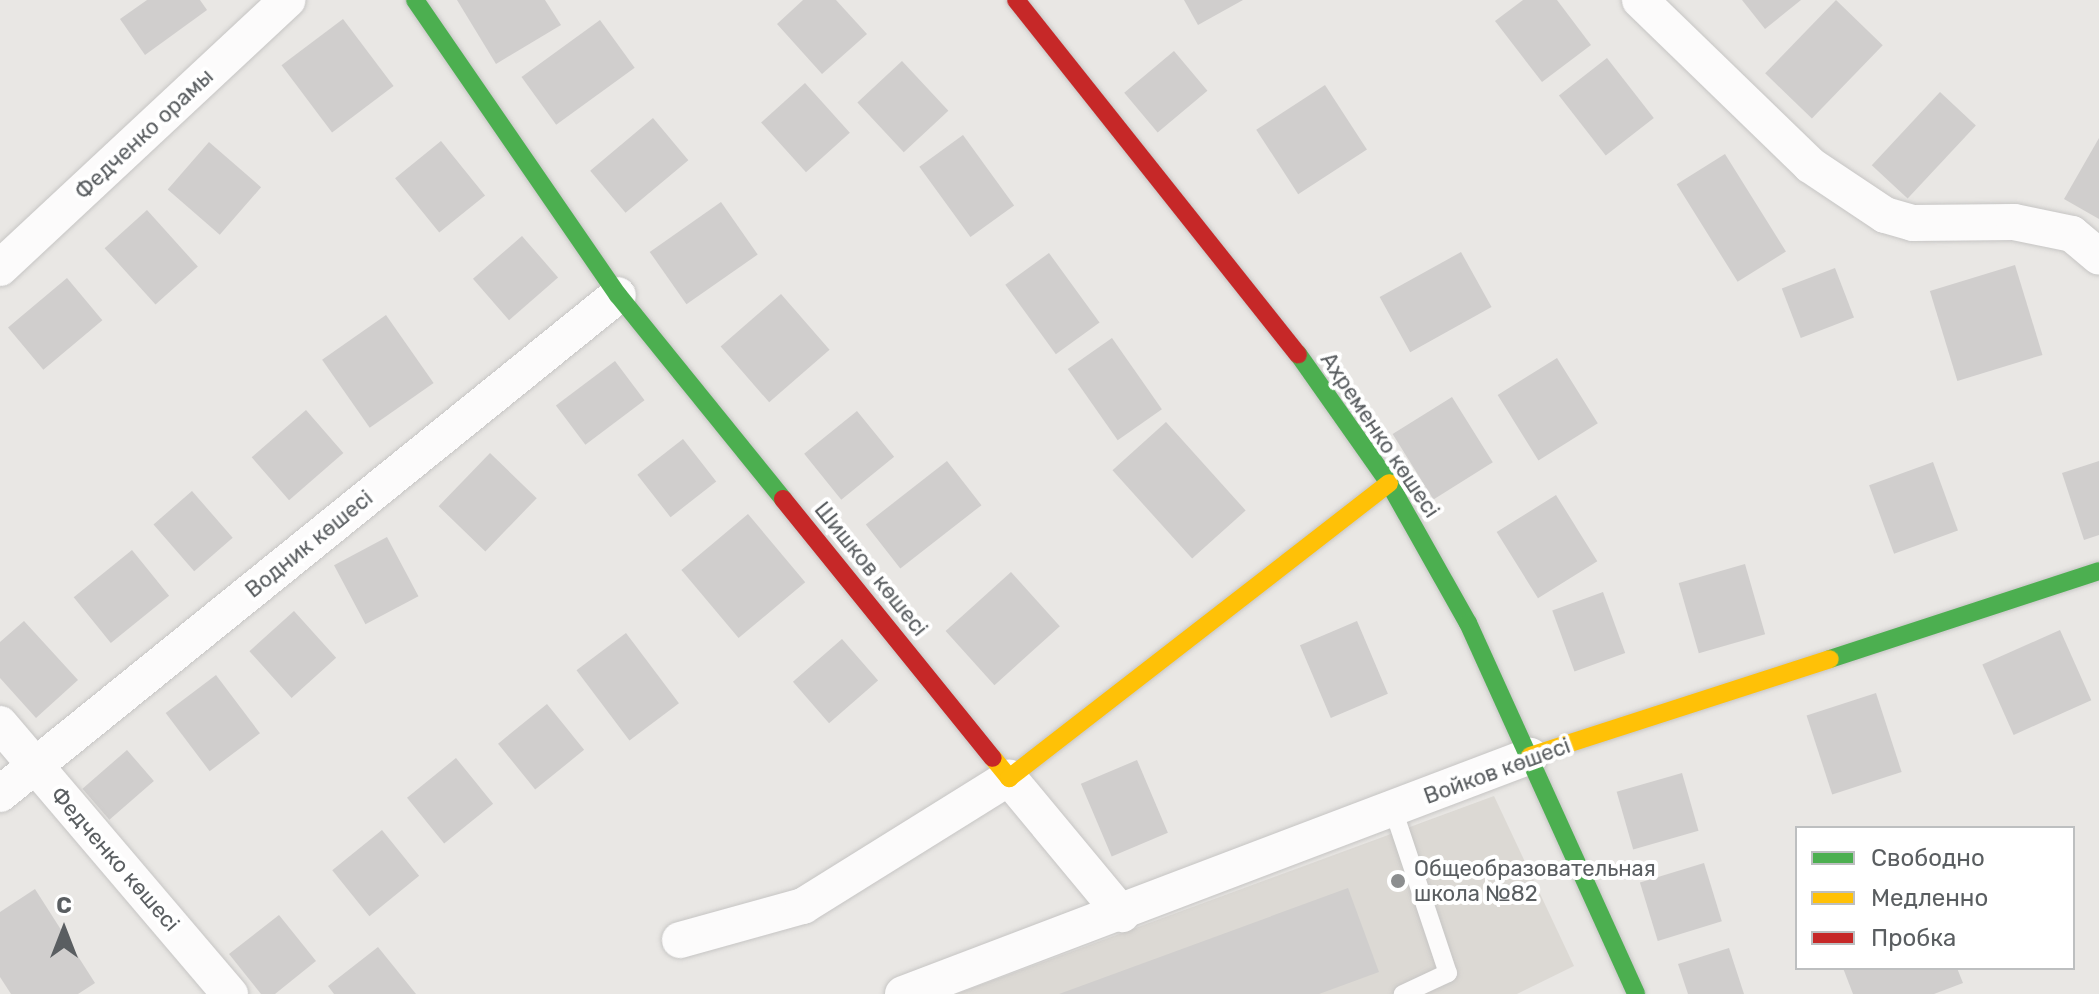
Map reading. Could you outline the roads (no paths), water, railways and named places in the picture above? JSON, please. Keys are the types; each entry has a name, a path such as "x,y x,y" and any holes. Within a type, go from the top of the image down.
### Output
{"street":[{"name":"Федченко орамы","path":"0,268 287,0"},
{"name":"Шишков көшесі","path":"415,0 618,295 1009,778"},
{"name":"Ахременко көшесі","path":"1016,0 1301,358 1389,483 1468,623 1636,994"},
{"path":"1640,0 1810,165 1885,215 1913,223 2014,222 2072,234 2099,257"},
{"name":"Водник көшесі","path":"0,794 618,295"},
{"path":"680,940 803,906 1009,778 1389,483"},
{"name":"Войков көшесі","path":"903,994 1122,914 1530,756 2099,571"},
{"name":"Федченко көшесі","path":"0,724 230,994"},
{"path":"1009,778 1122,914"}],"lane":[{"path":"1393,809 1448,973 1403,994"}],"place":[{"name":"Общеобразовательная школа №82","path":"1398,881"}]}
